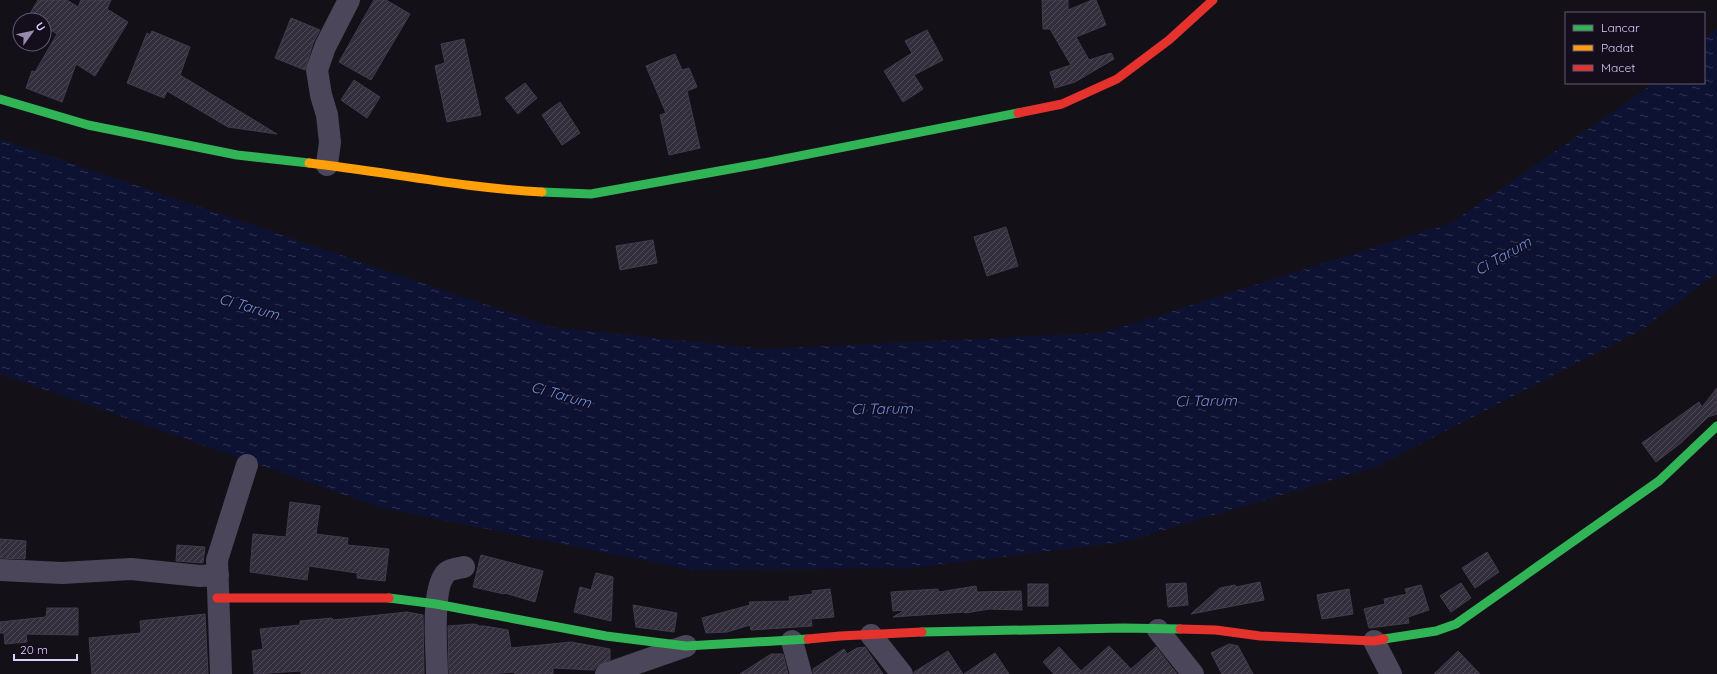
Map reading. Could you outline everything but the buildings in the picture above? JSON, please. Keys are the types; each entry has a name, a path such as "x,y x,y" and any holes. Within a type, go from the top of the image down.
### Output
{"street":[{"path":"327,165 330,142 327,114 321,95 317,70 326,47 349,0"},
{"path":"0,99 88,125 237,155 327,165 412,178 522,191 591,194 758,164 1062,104 1117,78 1169,40 1213,0"},
{"path":"217,598 394,598 436,604 606,636 686,646 792,641 840,636 979,630 1123,628 1158,630 1216,630 1260,636 1374,641 1436,631 1456,624 1659,481 1717,426"},
{"path":"221,674 217,598 217,560 247,465"},
{"path":"437,674 436,604 438,589 442,578 448,572 464,567"},
{"path":"0,570 62,573 130,570 200,576 218,575"},
{"path":"1158,630 1193,674"},
{"path":"871,635 902,674"},
{"path":"792,641 801,674"},
{"path":"1374,641 1391,674"},
{"path":"610,674 686,646"}],"water":[{"name":"Ci Tarum","path":"1717,28 1717,273 1643,329 1376,467 1124,542 913,568 692,570 382,508 0,374 0,139 552,327 765,349 1103,333 1451,223 1653,84 1705,84 1705,39"}],"traffic: fast":[{"path":"0,99 88,125 237,155 309,163"},
{"path":"542,192 591,194 758,164 1018,113"},
{"path":"1384,639 1436,631 1456,624 1659,481 1717,426"},
{"path":"389,598 436,604 606,636 686,646 808,639"},
{"path":"922,632 1123,628 1180,629"}],"traffic: slow":[{"path":"309,163 484,187 542,192"}],"traffic: jam":[{"path":"1018,113 1062,104 1117,79 1169,40 1213,0"},
{"path":"217,598 389,598"},
{"path":"1180,629 1216,630 1260,636 1374,641 1384,639"},
{"path":"808,639 922,632"}]}
